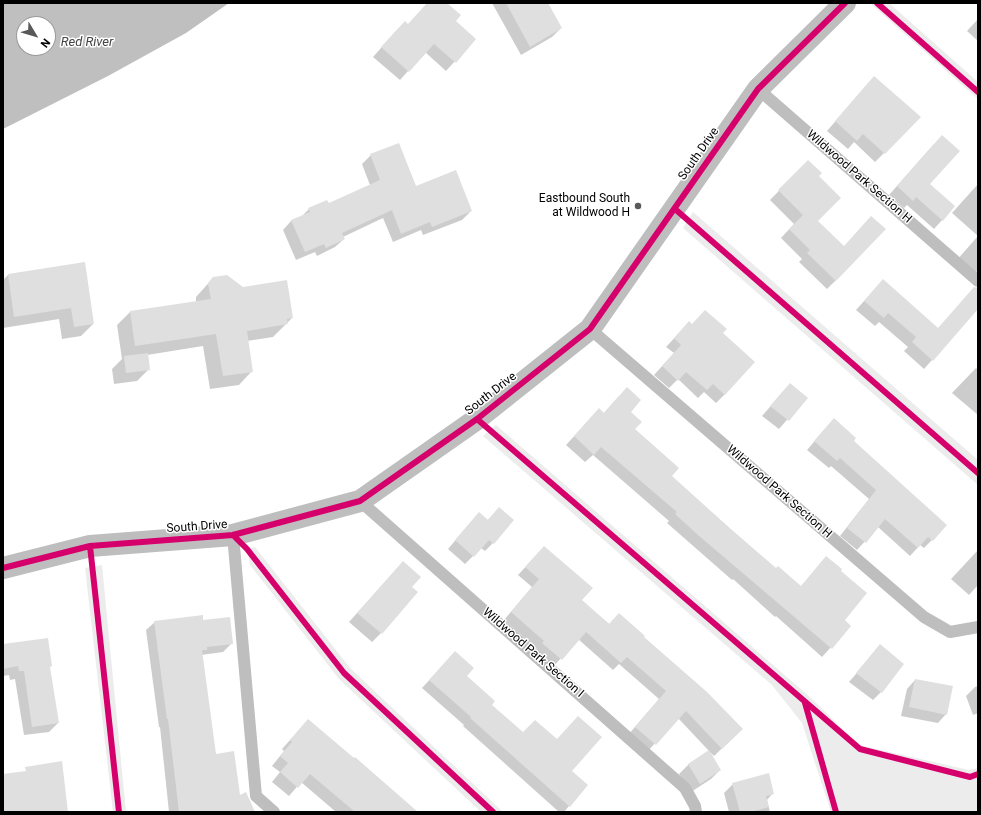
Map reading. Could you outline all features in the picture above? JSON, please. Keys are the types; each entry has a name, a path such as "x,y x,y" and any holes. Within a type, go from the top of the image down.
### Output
{"street":[{"name":"South Drive","path":"3,568 90,546 233,535 360,501 477,419 590,329 758,89 845,3"}],"lane":[{"name":"Wildwood Park Section H","path":"758,89 978,282"},
{"name":"Wildwood Park Section H","path":"590,329 924,617 950,632 978,627"},
{"name":"Wildwood Park Section I","path":"360,501 685,788 695,806 696,812"},
{"path":"233,535 256,796 274,812"}],"shaded area":[{"path":"870,3 889,3 978,82 978,99"},
{"path":"693,212 978,460 978,485 683,228"},
{"path":"496,425 810,697 859,745 969,770 978,768 978,812 831,812 802,723 772,685 483,436"},
{"path":"255,547 350,668 503,812 481,812 339,679 250,565 247,549"},
{"path":"102,565 126,812 113,812 85,568"}],"water":[{"name":"Red River","path":"3,3 229,3 186,33 108,76 3,129"}],"building":[{"path":"427,3 447,3 461,15 456,21 476,39 456,63 434,44 409,72 381,47 405,21 408,24"},
{"path":"506,3 548,3 562,28 530,47"},
{"path":"874,76 921,117 885,154 863,134 857,141 835,121"},
{"path":"942,135 960,151 930,184 955,206 943,221 916,197 913,201 897,186"},
{"path":"399,143 416,186 456,170 472,211 432,227 430,222 401,234 392,210 342,233 345,239 326,248 324,244 305,252 291,220 310,212 308,208 327,200 329,203 380,180 370,154"},
{"path":"808,160 822,173 819,176 841,198 818,221 844,246 871,216 886,229 836,281 807,253 810,250 789,229 803,215 778,190"},
{"path":"85,262 94,324 74,327 71,308 14,317 8,274"},
{"path":"227,275 243,287 287,280 293,318 287,319 288,324 247,331 253,372 223,376 216,334 135,346 130,311 211,299 208,283 213,277"},
{"path":"883,279 938,328 974,287 978,288 978,309 933,361 912,342 916,337 888,313 884,318 864,301"},
{"path":"705,310 727,329 723,333 755,362 725,395 713,384 707,390 686,372 678,381 662,366 681,345 674,338 689,321 692,324"},
{"path":"148,353 150,370 126,373 124,356"},
{"path":"790,383 808,398 789,421 770,406"},
{"path":"627,387 641,400 631,412 642,422 635,429 679,468 672,476 776,568 778,566 801,586 826,556 867,593 845,620 851,626 832,649 698,535 675,514 677,512 601,447 594,455 574,436 599,408 604,413"},
{"path":"834,418 856,438 854,441 947,525 933,541 928,537 918,548 885,519 866,543 847,528 876,490 840,458 837,461 814,441"},
{"path":"499,507 514,520 494,544 489,540 474,557 455,540 479,512 488,520"},
{"path":"544,546 593,588 582,600 609,624 619,613 707,692 743,729 722,749 686,711 656,745 635,727 666,691 627,657 621,663 586,632 562,660 542,643 544,641 511,612 539,579 525,567"},
{"path":"403,561 421,577 412,587 418,592 382,634 357,613"},
{"path":"203,615 203,620 230,617 233,644 207,647 207,650 202,650 216,754 234,751 240,795 246,792 255,812 179,812 154,621"},
{"path":"48,638 52,666 50,667 59,723 32,727 24,671 19,671 18,666 3,669 3,644"},
{"path":"880,644 904,664 882,693 856,673"},
{"path":"455,651 474,668 467,676 495,701 492,705 523,732 535,720 557,739 578,716 602,737 572,771 588,785 570,807 429,680"},
{"path":"915,679 953,686 947,715 909,707"},
{"path":"308,719 354,758 355,757 418,812 355,812 310,774 298,788 280,772 288,763 280,756 292,742 290,740"},
{"path":"709,750 721,770 700,784 688,764"},
{"path":"62,761 68,812 3,812 3,774 26,771 25,767"},
{"path":"769,773 774,794 766,796 769,807 750,812 740,812 732,783"}],"cycle path":[{"path":"3,568 90,546 233,535 360,501 477,419 590,329 758,89 845,3"},
{"path":"877,3 978,92"},
{"path":"675,209 978,473"},
{"path":"477,419 860,749 970,777 978,774"},
{"path":"233,535 247,549 344,673 493,812"},
{"path":"90,546 119,812"},
{"path":"805,703 836,812"}],"place":[{"name":"Eastbound South at Wildwood H","path":"638,206"}]}
